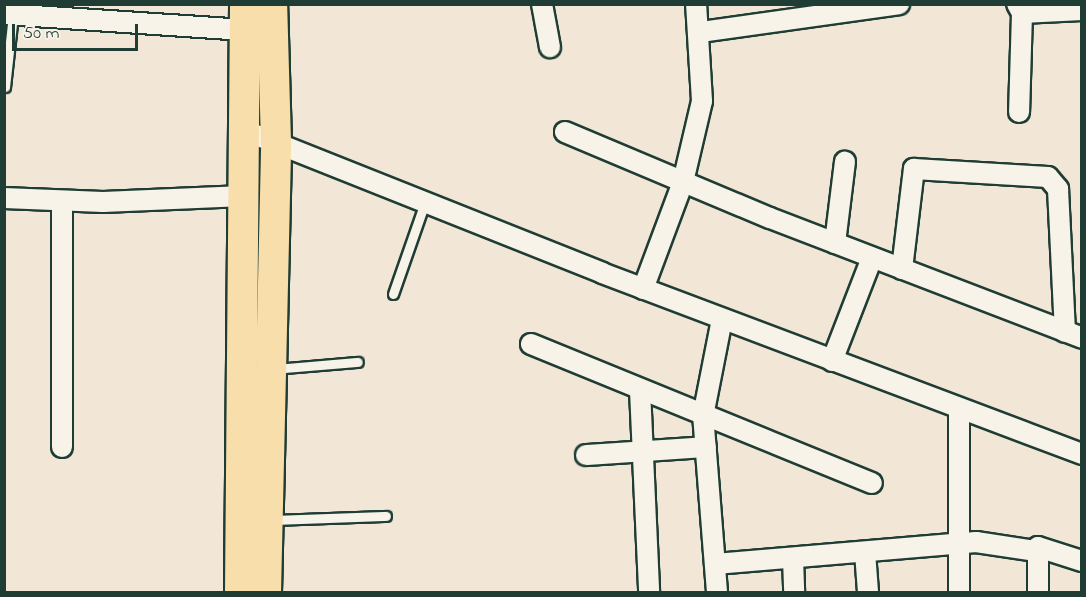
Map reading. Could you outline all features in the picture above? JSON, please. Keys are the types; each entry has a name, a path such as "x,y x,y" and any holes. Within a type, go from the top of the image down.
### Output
{"main road":[{"path":"266,592 276,143 272,4"},
{"path":"240,592 244,196 242,129 245,17"}],"street":[{"path":"542,4 550,47"},
{"path":"643,289 683,182 702,101 700,32 696,4"},
{"path":"700,32 772,13 900,4"},
{"path":"1019,112 1020,9 1082,10"},
{"path":"9,14 245,17"},
{"path":"242,129 643,289 1082,454"},
{"path":"565,132 872,258 1073,335 1058,189 1048,177 914,170 902,269"},
{"path":"835,243 845,162"},
{"path":"4,198 62,201 244,196"},
{"path":"62,201 62,447"},
{"path":"832,361 872,258"},
{"path":"717,592 703,417 722,319"},
{"path":"531,344 703,417 873,483"},
{"path":"640,390 640,452 649,592"},
{"path":"959,409 959,592"},
{"path":"586,455 705,447"},
{"path":"715,564 959,545 1036,551 1041,547 1082,561"},
{"path":"1036,551 1038,592"},
{"path":"865,552 868,592"},
{"path":"793,558 794,592"}],"lane":[{"path":"5,87 9,14"},
{"path":"393,294 425,202"},
{"path":"271,369 358,362"},
{"path":"267,520 386,516"}]}
